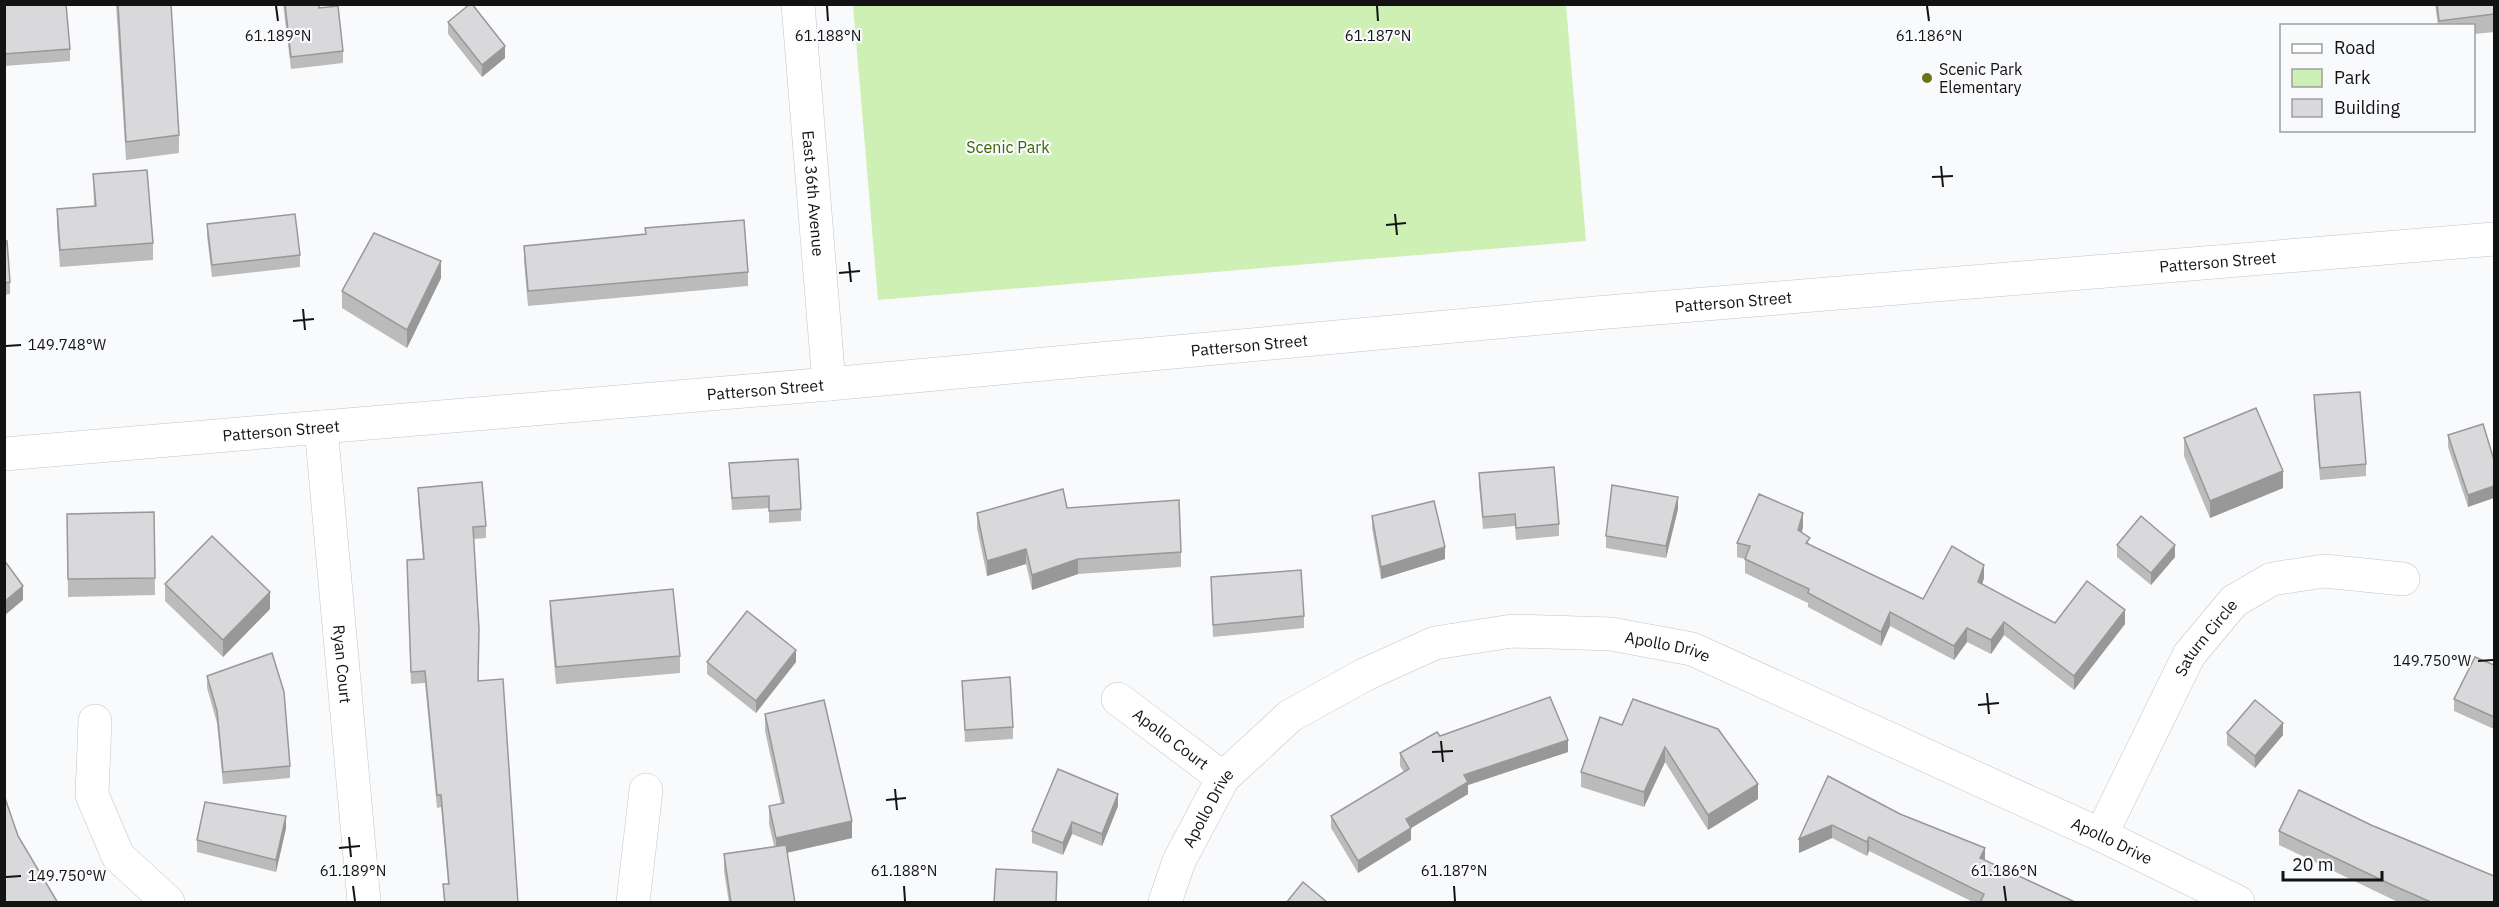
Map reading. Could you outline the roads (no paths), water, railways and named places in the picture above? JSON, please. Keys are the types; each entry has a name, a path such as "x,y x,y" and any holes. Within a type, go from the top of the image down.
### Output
{"street":[{"name":"East 36th Avenue","path":"798,4 829,384"},
{"name":"Patterson Street","path":"4,454 829,384 1608,312 2494,239"},
{"name":"Ryan Court","path":"321,427 364,903"},
{"name":"Saturn Circle","path":"2101,835 2189,655 2234,601 2272,579 2324,571 2403,579"},
{"name":"Apollo Drive","path":"1165,903 1179,861 1223,778 1290,716 1364,675 1435,643 1512,631 1611,634 1692,649 2101,835 2238,903"},
{"name":"Apollo Court","path":"1118,699 1223,778"},
{"path":"95,721 92,795 118,856 168,903"},
{"path":"633,903 646,790"}],"place":[{"name":"Scenic Park Elementary","path":"1927,78"}],"park label":[{"name":"Scenic Park","path":"1008,147"}]}
